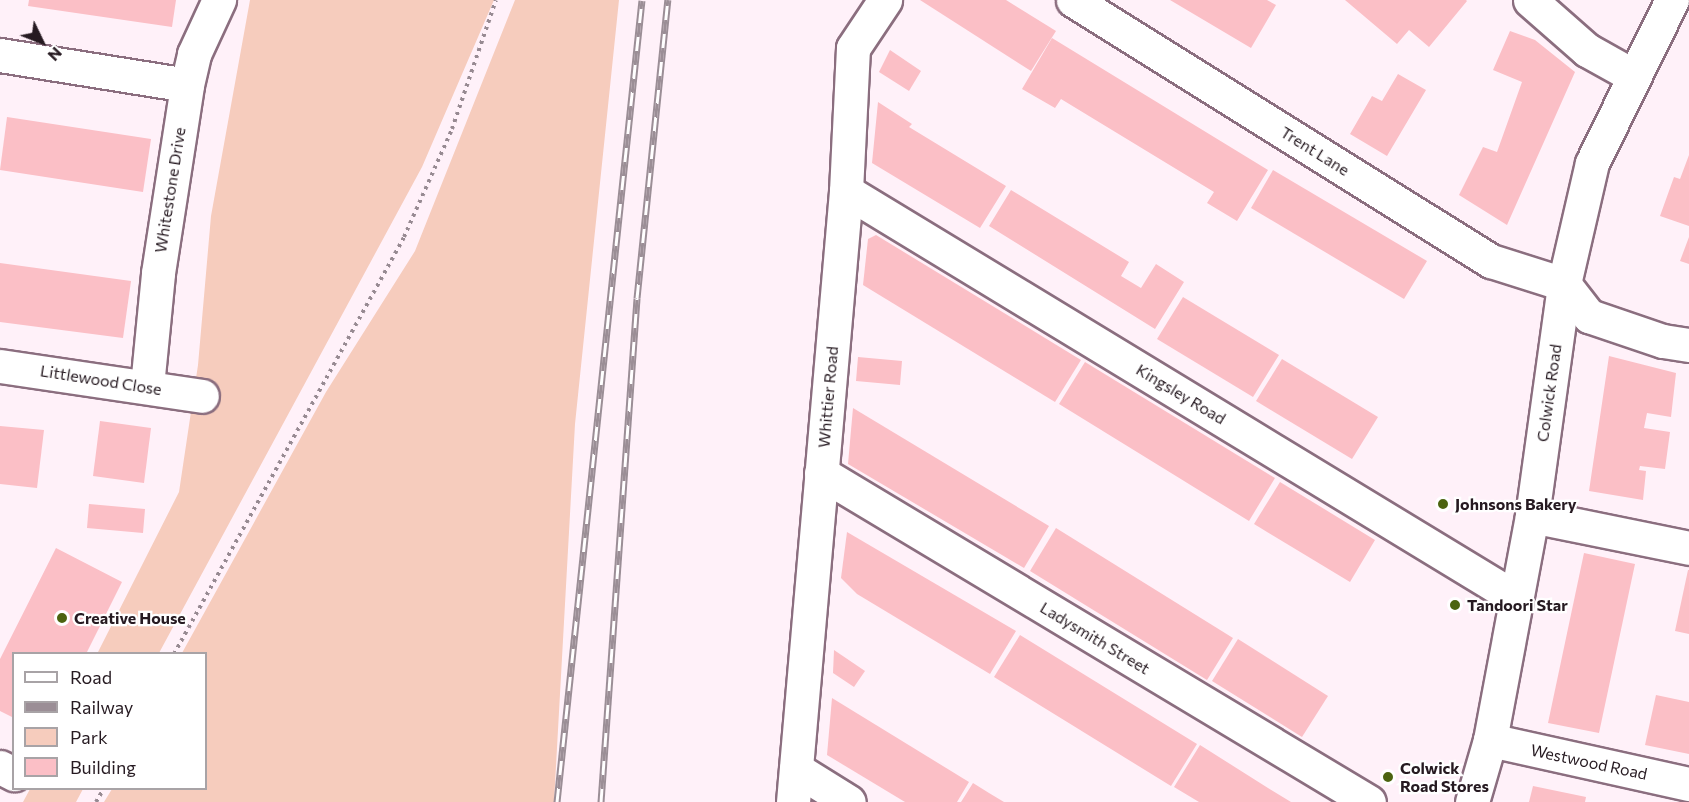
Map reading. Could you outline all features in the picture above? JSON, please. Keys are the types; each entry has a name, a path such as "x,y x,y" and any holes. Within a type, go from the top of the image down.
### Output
{"street":[{"name":"Whitestone Drive","path":"147,386 158,273 187,85 194,54 219,0"},
{"name":"Whittier Road","path":"793,802 846,190 854,48 885,0"},
{"name":"Trent Lane","path":"1073,0 1491,261 1564,284"},
{"path":"1530,0 1587,50 1632,75"},
{"name":"Colwick Road","path":"1472,802 1490,740 1532,516 1564,284 1592,163 1632,75 1672,0"},
{"path":"0,55 187,85"},
{"name":"Kingsley Road","path":"846,190 1516,598"},
{"path":"1564,284 1589,316 1663,341 1689,345"},
{"name":"Littlewood Close","path":"0,366 147,386 202,396"},
{"name":"Ladysmith Street","path":"821,473 1369,802"},
{"path":"1532,516 1689,548"},
{"name":"Westwood Road","path":"1490,740 1689,784"},
{"path":"796,769 849,802"}],"path":[{"path":"175,652 404,237 452,129 496,0"}],"green space":[{"path":"250,0 494,0 422,167 160,652 98,652 179,492 198,365 211,216"},
{"path":"515,0 619,0 575,424 554,802 104,802 111,790 207,790 207,652 183,652 326,392 415,251"},
{"path":"29,790 82,790 76,802 23,802"}],"building":[{"path":"29,0 176,0 172,27 28,6"},
{"path":"920,0 1006,0 1056,31 1031,71"},
{"path":"1170,0 1267,0 1276,5 1251,48"},
{"path":"1345,0 1467,1 1429,47 1409,30 1397,44"},
{"path":"1510,31 1535,40 1575,72 1507,225 1459,195 1483,147 1497,152 1522,82 1493,70"},
{"path":"1052,38 1268,170 1237,221 1207,203 1214,192 1061,99 1055,108 1022,89"},
{"path":"890,50 921,71 909,91 879,72"},
{"path":"1398,74 1426,90 1387,156 1350,134 1372,96 1382,101"},
{"path":"878,102 912,124 909,127 1006,186 980,228 872,163"},
{"path":"7,117 151,139 143,192 0,170"},
{"path":"1689,155 1689,226 1660,216 1674,177 1680,179"},
{"path":"1273,170 1427,261 1404,299 1251,208"},
{"path":"1011,190 1129,262 1121,276 1141,288 1156,264 1184,282 1155,329 989,226"},
{"path":"876,235 1081,360 1055,402 863,285 868,239"},
{"path":"1689,237 1689,264 1680,261"},
{"path":"0,263 131,281 123,338 0,322"},
{"path":"1183,297 1279,355 1253,397 1157,339"},
{"path":"1609,356 1676,373 1671,417 1647,413 1644,428 1670,432 1665,469 1640,466 1639,470 1646,471 1643,500 1589,491"},
{"path":"858,357 902,361 900,385 856,381"},
{"path":"1282,359 1378,417 1352,459 1256,401"},
{"path":"1085,362 1275,478 1249,521 1059,404"},
{"path":"853,408 1049,526 1024,568 848,464"},
{"path":"100,421 151,428 144,483 93,476"},
{"path":"0,426 44,430 37,488 0,484"},
{"path":"1280,482 1375,540 1350,582 1254,524"},
{"path":"89,504 145,509 143,533 87,528"},
{"path":"1056,528 1233,638 1207,680 1030,571"},
{"path":"847,532 1016,631 990,674 857,594 841,578"},
{"name":"Creative House","path":"56,548 122,582 87,652 12,652 12,717 0,711 0,659"},
{"path":"1584,553 1635,564 1599,733 1548,723"},
{"path":"1689,570 1689,634 1675,631"},
{"path":"1020,635 1197,744 1171,786 994,677"},
{"path":"1238,639 1328,696 1302,737 1212,681"},
{"path":"834,650 865,671 854,687 833,673"},
{"path":"1656,695 1689,702 1689,754 1645,745"},
{"path":"832,698 969,782 957,802 905,802 827,755"},
{"path":"1200,745 1291,802 1199,802 1174,787"},
{"path":"973,783 989,793 1004,802 961,802"},
{"path":"1533,786 1586,797 1585,802 1529,802"}],"railway":[{"path":"557,802 642,0"},
{"path":"601,802 637,298 668,0"}],"place":[{"name":"Johnsons Bakery","path":"1443,504"},
{"name":"Tandoori Star","path":"1455,605"},
{"name":"Creative House","path":"62,618"},
{"name":"Colwick Road Stores","path":"1388,777"}]}
